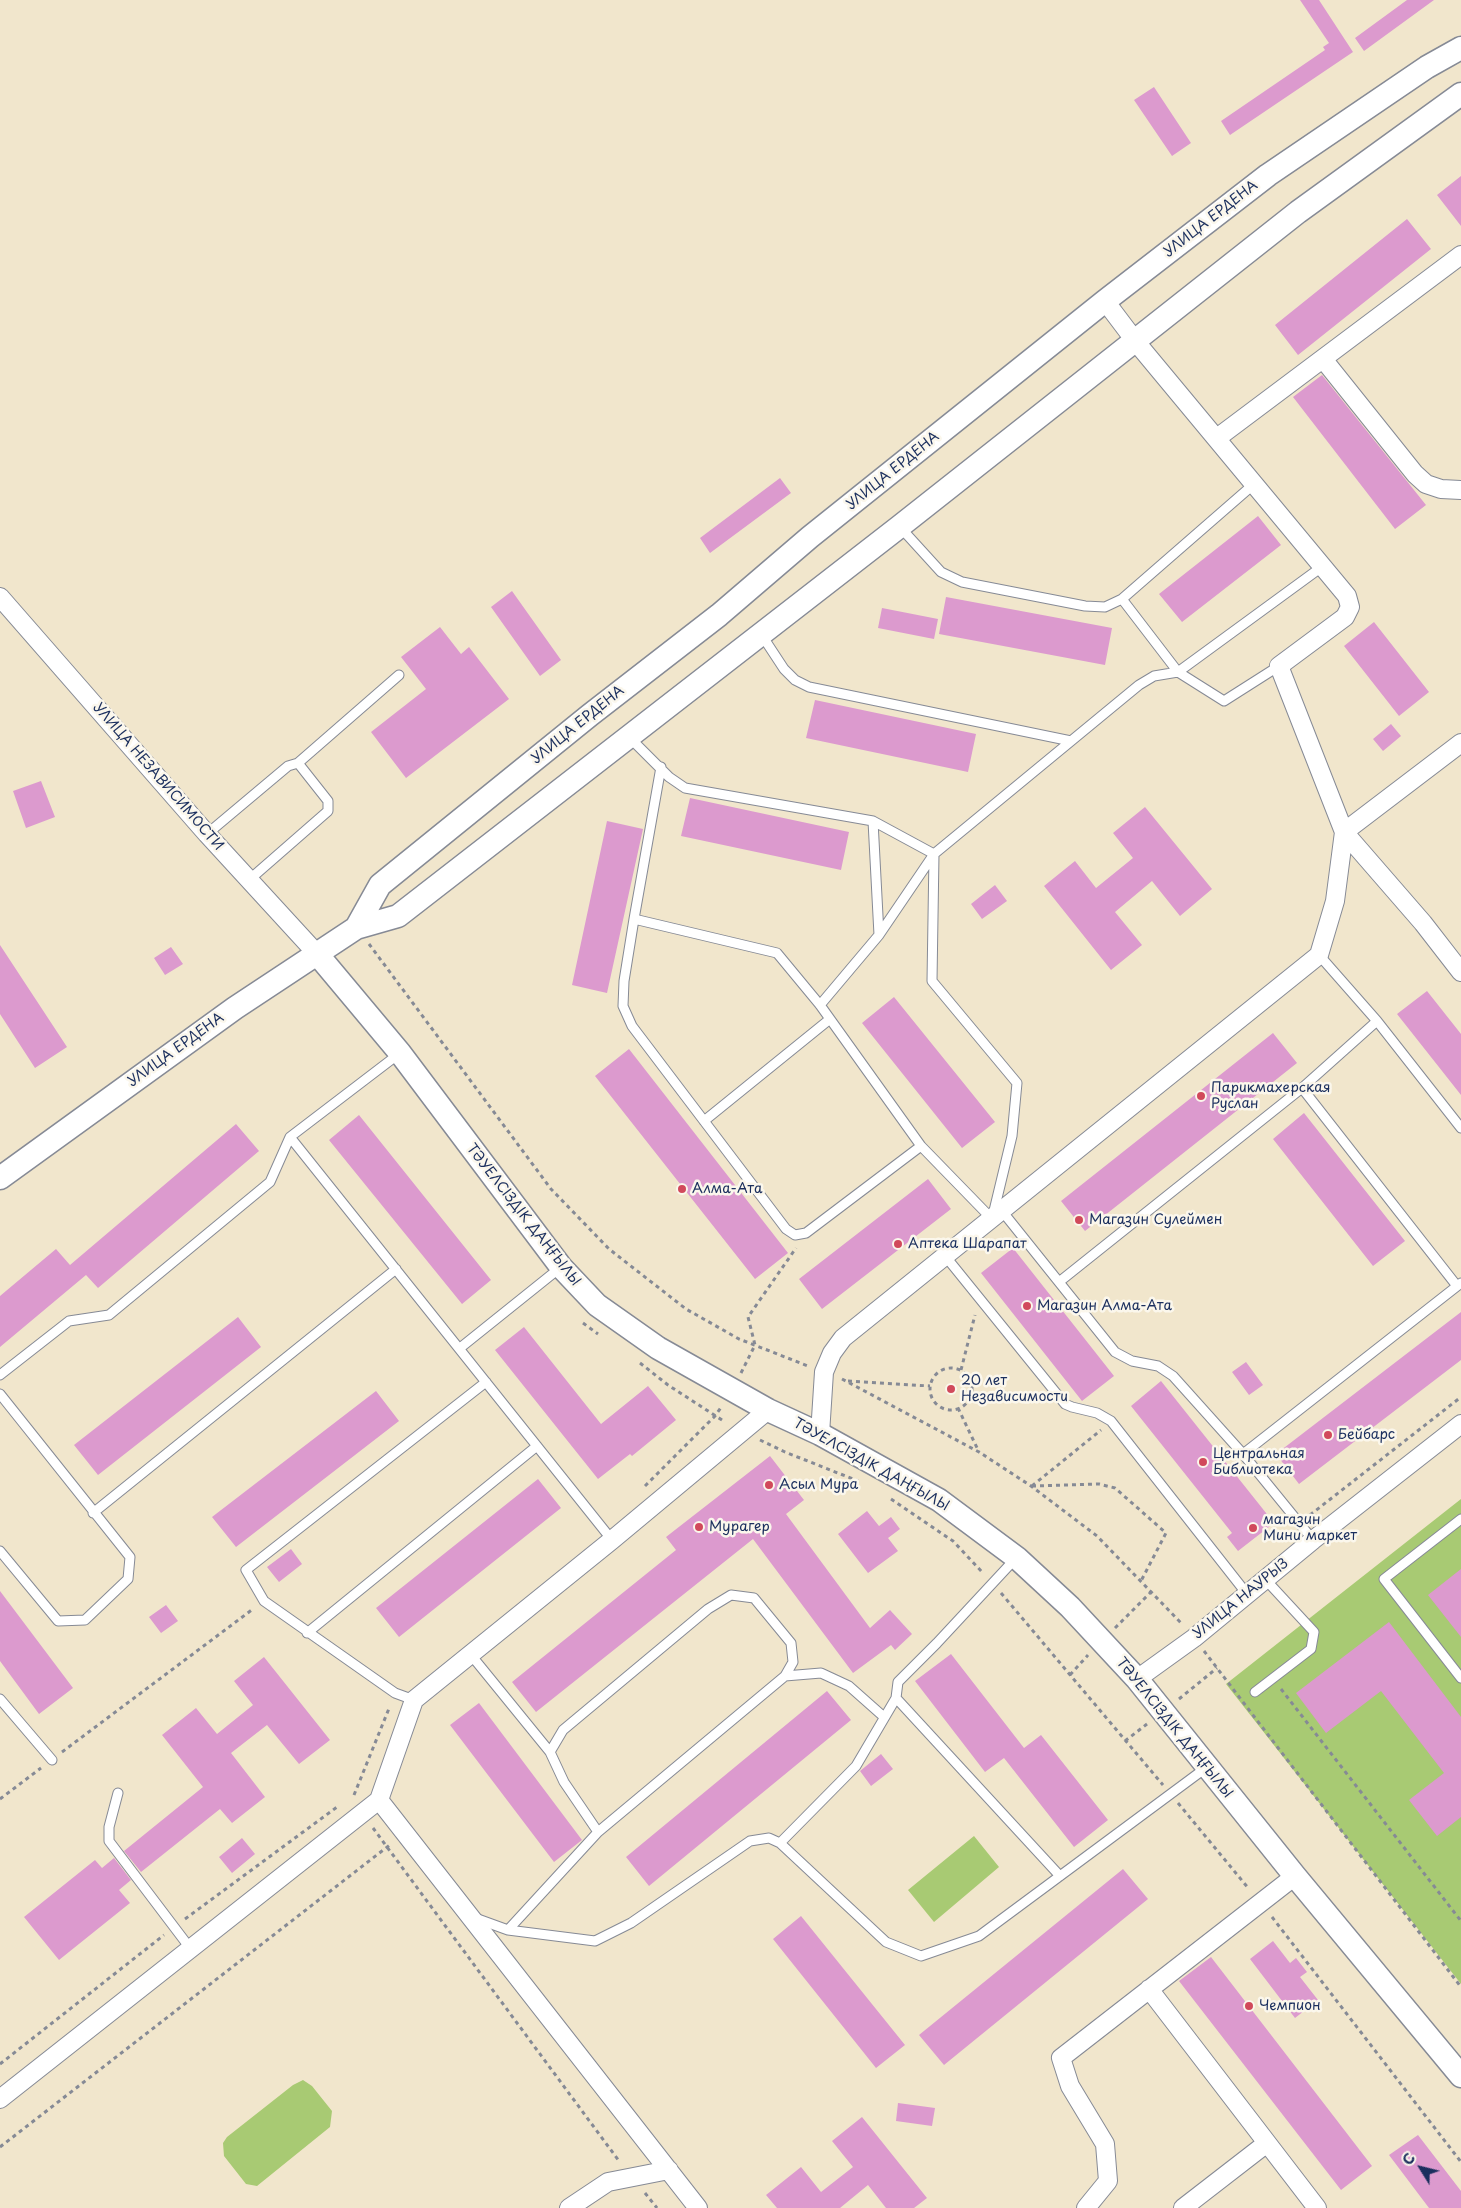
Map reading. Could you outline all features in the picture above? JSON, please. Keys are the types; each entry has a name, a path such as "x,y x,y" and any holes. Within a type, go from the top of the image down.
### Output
{"street":[{"name":"УЛИЦА ЕРДЕНА","path":"356,928 380,885 590,715 719,615 810,538 1105,301 1268,175 1427,67 1461,48"},
{"name":"УЛИЦА ЕРДЕНА","path":"0,1178 235,1008 318,955 356,928 398,916 1136,342 1298,212 1461,94"},
{"path":"1217,438 1461,255"},
{"path":"1105,301 1136,342 1347,596 1350,607 1345,617 1279,666 1344,832 1423,923 1461,972"},
{"path":"1323,359 1415,474 1426,484 1441,489 1461,490"},
{"name":"УЛИЦА НЕЗАВИСИМОСТИ","path":"0,597 207,834 318,955"},
{"path":"820,1434 824,1372 832,1354 843,1338 946,1257 1318,955 1335,901 1344,832 1461,743"},
{"name":"ТӘУЕЛСІЗДІК ДАҢҒЫЛЫ","path":"318,955 400,1052 561,1267 597,1305 658,1348 768,1410 820,1434 939,1500 1016,1558 1070,1607 1137,1679 1295,1876 1461,2076"},
{"path":"0,2100 379,1800 414,1700 612,1540 768,1410"},
{"name":"УЛИЦА НАУРЫЗ","path":"1137,1679 1194,1638 1313,1540 1461,1424"},
{"path":"379,1800 698,2208"},
{"path":"1086,2208 1108,2181 1105,2144 1070,2086 1061,2058 1295,1876"},
{"path":"1149,1989 1317,2208"},
{"path":"1183,2208 1267,2143"},
{"path":"569,2208 608,2182 669,2170"}],"lane":[{"path":"899,527 941,572 962,582 1086,606 1105,607 1122,599 1254,484"},
{"path":"820,1005 879,935 934,854 1139,685 1154,676 1178,672 1323,566"},
{"path":"1122,599 1178,672 1224,701 1279,666"},
{"path":"761,634 784,669 795,680 809,687 1071,741"},
{"path":"207,834 288,766 298,763 400,675"},
{"path":"629,737 669,777 685,788 873,821 934,854"},
{"path":"249,880 328,811 328,801 298,763"},
{"path":"661,767 624,981 624,1006 632,1026 786,1229 795,1235 806,1233 921,1146"},
{"path":"873,821 879,935"},
{"path":"934,854 932,981 1017,1083 1012,1136 997,1215"},
{"path":"634,919 777,953 820,1005 921,1146 997,1215 1059,1282 1115,1352 1132,1361 1158,1366 1173,1376 1243,1454 1313,1540"},
{"path":"1318,955 1377,1021 1461,1128"},
{"path":"704,1121 830,1019"},
{"path":"1059,1282 1302,1088 1377,1021"},
{"path":"0,1375 69,1321 109,1315 270,1182 290,1137 400,1052"},
{"path":"1243,1454 1459,1285 1302,1088"},
{"path":"290,1137 612,1540"},
{"path":"946,1257 1065,1404 1105,1416 1111,1421 1246,1594"},
{"path":"460,1348 561,1267"},
{"path":"93,1513 396,1270"},
{"path":"414,1700 395,1693 264,1601 246,1570 486,1382"},
{"path":"0,1394 130,1557 128,1579 85,1620 58,1621 0,1551"},
{"path":"307,1633 537,1446"},
{"path":"1461,1519 1384,1579 1461,1678"},
{"path":"780,1843 856,1766 896,1698 898,1682 1016,1558"},
{"path":"1255,1692 1311,1649 1314,1632 1265,1579"},
{"path":"508,1930 598,1832 785,1676 794,1662 791,1643 754,1598 731,1595 708,1609 563,1730 550,1752"},
{"path":"471,1655 550,1752 564,1782 598,1832"},
{"path":"785,1676 821,1674 849,1686 884,1717"},
{"path":"896,1698 1060,1876"},
{"path":"0,1699 52,1760"},
{"path":"470,1916 508,1930 595,1941 631,1923 750,1841 769,1838 780,1843 886,1942 921,1956 979,1936 1208,1767"},
{"path":"118,1793 109,1827 109,1842 190,1948"}],"path":[{"path":"356,928 551,1189 609,1249 686,1309 739,1339 847,1381 979,1452 1031,1486 1097,1536 1194,1638 1461,1987"},
{"path":"755,1345 748,1316 806,1233"},
{"path":"961,1370 979,1298"},
{"path":"580,1319 601,1336"},
{"path":"639,1362 668,1385 742,1432 786,1452 862,1482"},
{"path":"951,1368 961,1370 968,1377 972,1386 971,1395 966,1403 958,1408 947,1410 938,1405 932,1397 930,1386 934,1377 941,1370 951,1368"},
{"path":"847,1381 930,1386"},
{"path":"1299,1523 1461,1397"},
{"path":"958,1408 979,1452"},
{"path":"1031,1486 1111,1421"},
{"path":"1031,1486 1099,1484 1114,1488 1166,1533 1141,1581"},
{"path":"887,1496 953,1541 993,1583 1260,1902 1461,2162"},
{"path":"0,1799 264,1601"},
{"path":"1272,1679 1461,1921"},
{"path":"362,1814 631,2176 657,2208"},
{"path":"0,2147 405,1833"}],"green space":[{"path":"1461,1499 1461,1984 1226,1684"},
{"path":"974,1836 999,1867 934,1922 908,1890"},
{"path":"303,2080 312,2086 332,2111 330,2127 257,2186 246,2184 224,2156 223,2143 227,2137 293,2085"}],"building":[{"path":"1300,0 1319,0 1353,52 1230,135 1221,121 1325,50 1323,47 1329,43"},
{"path":"1407,0 1434,0 1364,51 1355,38"},
{"path":"1154,87 1191,143 1172,156 1134,100"},
{"path":"1461,176 1461,226 1437,195"},
{"path":"1407,219 1431,249 1298,355 1275,325"},
{"path":"1322,375 1426,505 1395,529 1293,397"},
{"path":"780,478 791,493 710,553 700,538"},
{"path":"1258,516 1281,545 1182,622 1159,594"},
{"path":"512,591 561,660 540,676 491,607"},
{"path":"946,597 1112,628 1105,665 939,634"},
{"path":"882,608 938,619 934,639 878,628"},
{"path":"1374,622 1429,692 1399,716 1344,646"},
{"path":"440,627 461,654 469,647 509,699 406,778 371,732 426,689 401,657"},
{"path":"815,700 976,734 968,772 806,738"},
{"path":"1391,724 1401,736 1383,751 1373,739"},
{"path":"41,781 55,817 26,828 13,791"},
{"path":"690,798 849,832 841,870 681,836"},
{"path":"1145,807 1212,889 1180,916 1152,881 1115,912 1142,945 1111,970 1044,886 1075,861 1096,888 1133,858 1113,833"},
{"path":"607,821 643,829 607,993 572,985"},
{"path":"995,885 1007,901 982,919 971,904"},
{"path":"0,945 67,1047 35,1068 0,1014"},
{"path":"171,947 183,964 165,975 154,958"},
{"path":"1427,991 1461,1034 1461,1095 1397,1014"},
{"path":"894,997 995,1122 962,1148 862,1023"},
{"path":"1273,1033 1297,1063 1085,1231 1061,1201"},
{"path":"629,1049 788,1253 755,1279 595,1076"},
{"path":"1304,1113 1405,1241 1373,1266 1273,1139"},
{"path":"359,1115 491,1280 462,1304 329,1140"},
{"path":"236,1124 259,1151 98,1288 86,1275 0,1347 0,1296 56,1249 70,1265"},
{"path":"928,1179 951,1209 822,1309 799,1279"},
{"path":"1013,1248 1114,1376 1082,1401 981,1273"},
{"path":"1461,1312 1461,1360 1299,1484 1276,1454"},
{"path":"238,1317 261,1347 98,1475 74,1445"},
{"path":"524,1327 601,1424 648,1386 676,1420 632,1456 630,1454 598,1479 495,1350"},
{"path":"1246,1362 1263,1385 1249,1395 1232,1372"},
{"path":"1161,1381 1274,1523 1238,1551 1227,1537 1232,1533 1131,1406"},
{"path":"376,1391 399,1421 236,1547 212,1517"},
{"path":"770,1456 804,1500 786,1514 870,1628 890,1610 912,1634 895,1650 891,1645 853,1673 753,1539 536,1712 512,1682 676,1550 666,1537"},
{"path":"538,1479 561,1508 399,1637 376,1608"},
{"path":"867,1511 879,1526 891,1517 900,1529 888,1538 898,1551 868,1573 838,1534"},
{"path":"291,1549 302,1564 279,1582 267,1567"},
{"path":"1461,1569 1461,1637 1428,1595"},
{"path":"0,1591 73,1688 39,1714 0,1661"},
{"path":"166,1605 178,1621 161,1633 149,1617"},
{"path":"1389,1622 1461,1717 1461,1817 1437,1836 1409,1800 1444,1773 1381,1691 1326,1733 1296,1693"},
{"path":"951,1654 1024,1748 1041,1735 1108,1820 1074,1847 1004,1758 985,1772 915,1681"},
{"path":"264,1657 330,1740 299,1764 267,1725 231,1753 265,1797 232,1823 220,1809 141,1872 124,1851 203,1787 162,1735 196,1708 217,1734 253,1705 234,1681"},
{"path":"827,1691 851,1720 649,1886 626,1857"},
{"path":"479,1703 582,1840 554,1862 450,1725"},
{"path":"881,1754 893,1769 871,1786 860,1771"},
{"path":"242,1838 255,1854 232,1873 219,1857"},
{"path":"114,1858 131,1880 119,1890 130,1903 59,1960 24,1917 95,1860 102,1868"},
{"path":"1123,1869 1148,1899 944,2065 919,2035"},
{"path":"801,1916 905,2045 876,2068 773,1939"},
{"path":"1273,1941 1290,1963 1296,1958 1307,1972 1300,1977 1318,2000 1295,2018 1250,1959"},
{"path":"1211,1957 1372,2166 1341,2190 1179,1981"},
{"path":"898,2103 935,2108 932,2126 896,2121"},
{"path":"862,2117 927,2198 914,2208 886,2208 868,2185 840,2208 777,2208 766,2195 801,2167 821,2192 853,2167 832,2141"},
{"path":"1418,2135 1461,2191 1461,2208 1429,2208 1389,2155"}],"place":[{"name":"Парикмахерская Руслан","path":"1201,1096"},
{"name":"Алма-Ата","path":"682,1189"},
{"name":"Магазин Сулеймен","path":"1079,1220"},
{"name":"Аптека Шарапат","path":"898,1244"},
{"name":"Магазин Алма-Ата","path":"1027,1306"},
{"name":"20 лет Независимости","path":"951,1389"},
{"name":"Бейбарс","path":"1328,1435"},
{"name":"Центральная Библиотека","path":"1203,1462"},
{"name":"Асыл Мура","path":"769,1485"},
{"name":"Мурагер","path":"699,1527"},
{"name":"магазин Мини маркет","path":"1253,1528"},
{"name":"Чемпион","path":"1249,2006"}]}
